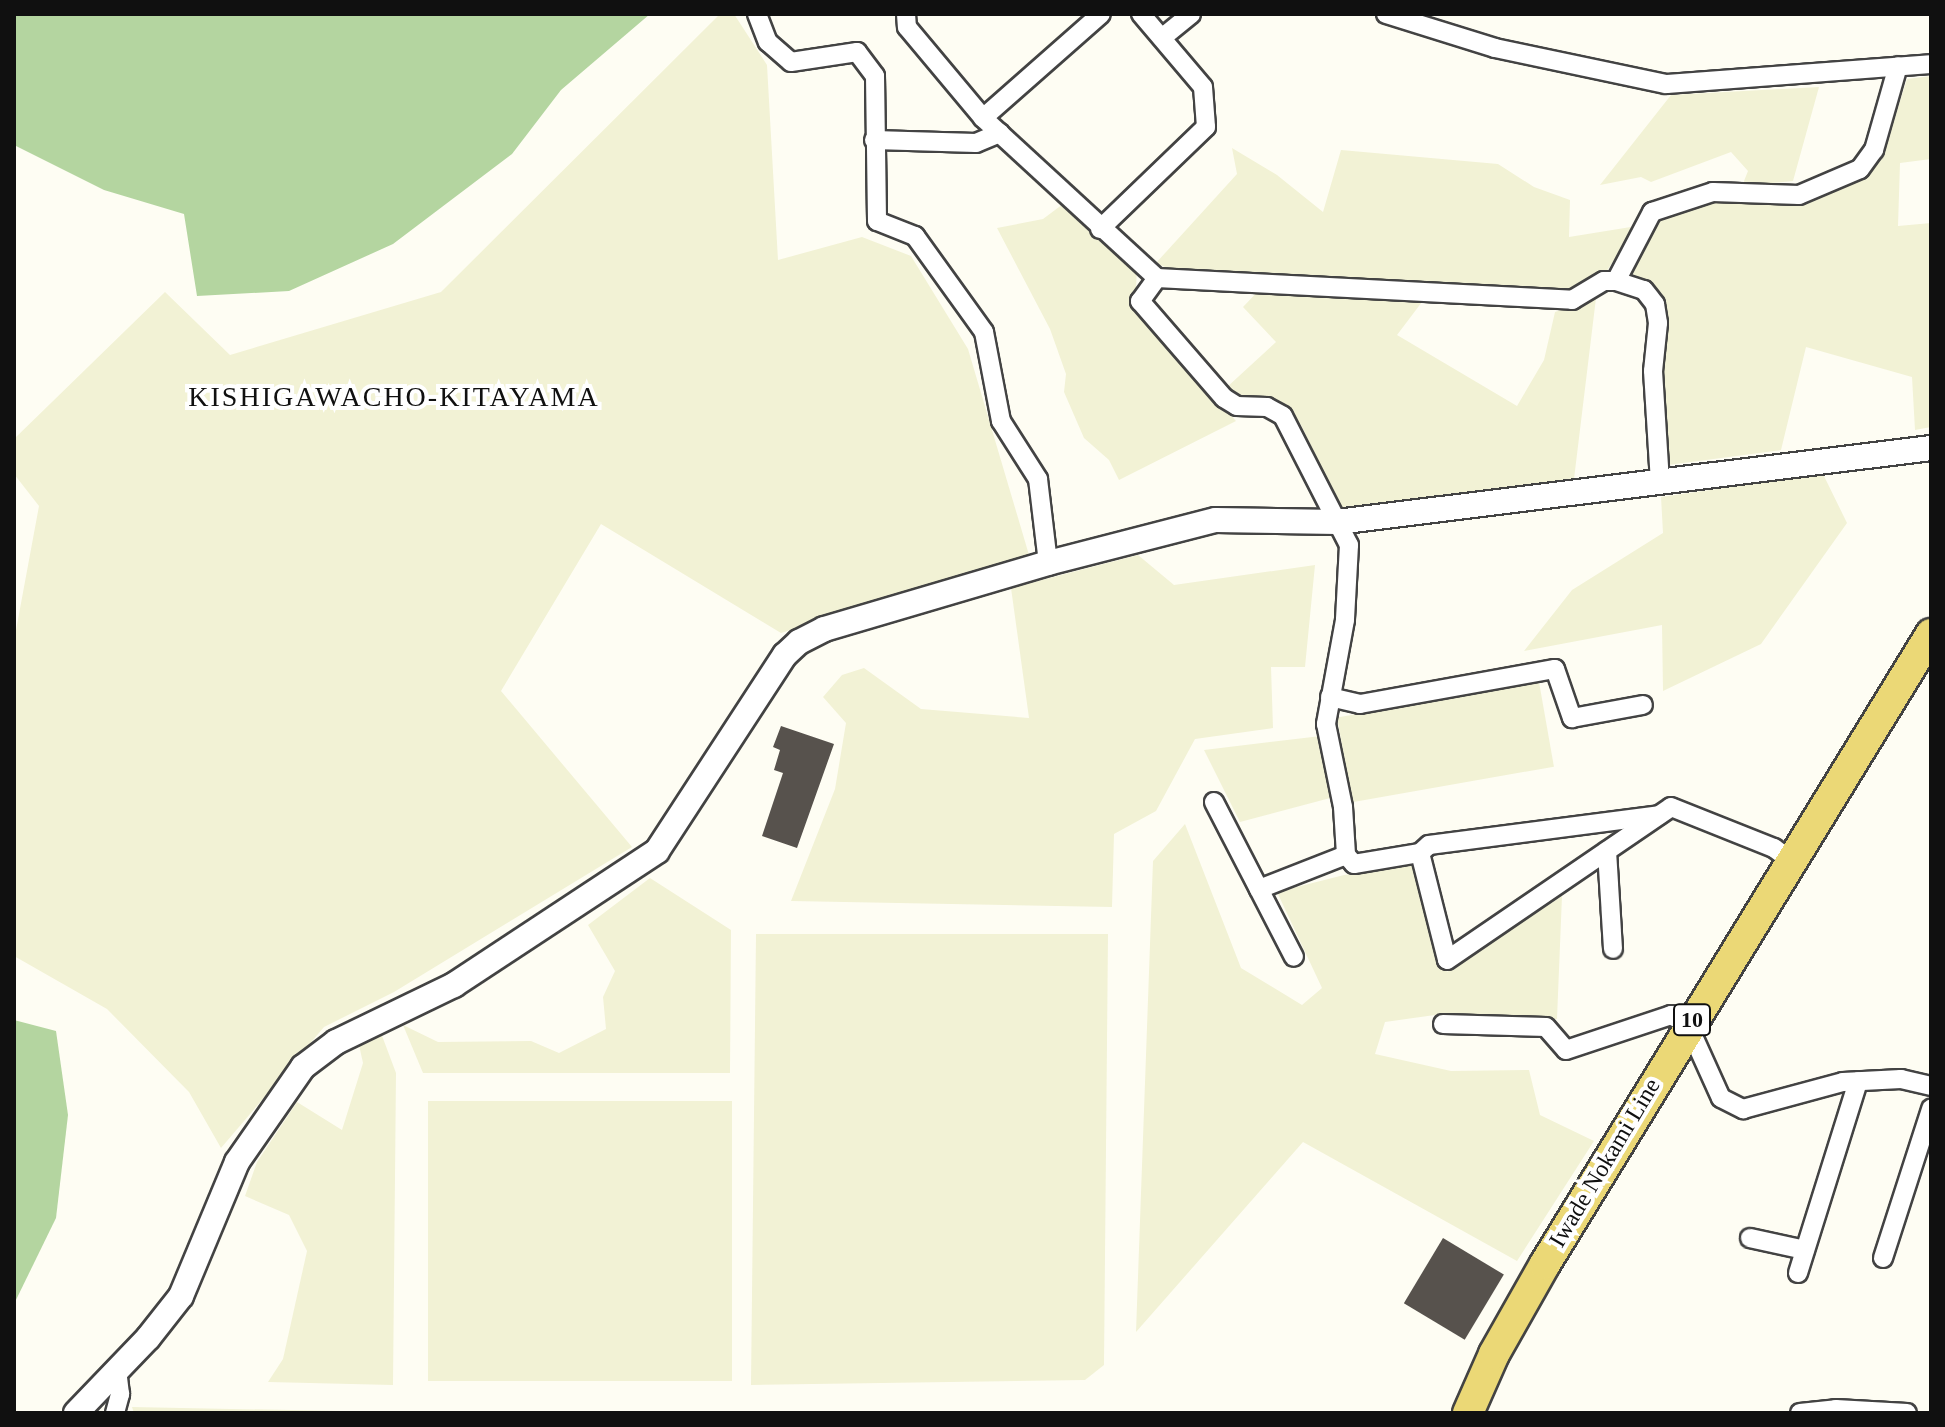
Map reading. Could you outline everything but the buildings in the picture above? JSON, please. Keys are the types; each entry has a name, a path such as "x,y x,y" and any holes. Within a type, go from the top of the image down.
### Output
{"main road":[{"name":"Iwade Nokami Line","path":"1468,1413 1494,1354 1545,1264 1688,1025 1931,634"}],"street":[{"path":"757,14 768,42 791,62 857,52 875,76 877,221 915,236 984,332 1001,421 1038,479 1048,563"},
{"path":"906,14 907,27 983,118 1100,229 1157,278 1572,300 1604,281 1616,281 1644,290 1655,304 1658,323 1653,371 1660,483"},
{"path":"983,118 1101,14"},
{"path":"1100,229 1206,127 1203,87 1141,14"},
{"path":"1163,37 1191,14"},
{"path":"1386,14 1508,51 1666,84 1931,64"},
{"path":"1616,281 1652,212 1713,192 1799,195 1860,169 1874,150 1898,66"},
{"path":"874,140 976,143 1000,133"},
{"path":"1157,278 1140,301 1224,398 1237,406 1267,407 1283,416 1349,545 1345,620 1326,724 1343,807 1346,855 1354,864 1420,853 1429,845 1659,815"},
{"path":"76,1413 148,1338 181,1296 237,1162 303,1067 336,1042 454,985 657,851 785,655 799,642 824,629 1048,563 1216,520 1337,522 1931,448"},
{"path":"1330,697 1360,704 1555,669 1572,718 1643,705"},
{"path":"1214,802 1294,957"},
{"path":"1420,853 1447,960 1671,807 1774,848 1790,860"},
{"path":"1607,851 1613,949"},
{"path":"1259,889 1346,855"},
{"path":"1443,1024 1546,1027 1566,1050 1671,1015 1688,1025 1721,1098 1743,1109 1843,1082 1901,1079 1931,1086"},
{"path":"1798,1273 1858,1081"},
{"path":"1883,1258 1931,1109"},
{"path":"1750,1238 1805,1250"},
{"path":"115,1413 120,1394 117,1369"},
{"path":"1800,1413 1907,1413"}],"green space":[{"path":"14,14 650,14 561,90 512,154 393,244 289,291 197,296 184,214 104,190 14,145"},
{"path":"720,14 734,14 767,65 778,260 862,237 911,256 968,349 1029,555 781,633 601,524 501,691 632,847 394,992 324,1027 221,1148 189,1092 107,1009 14,956 14,641 39,506 14,474 14,439 165,292 230,355 441,292"},
{"path":"1931,76 1931,159 1900,163 1898,226 1931,223 1931,427 1915,430 1912,377 1806,347 1781,450 1668,465 1661,367 1665,317 1624,274 1660,218 1716,199 1743,203 1806,199 1863,176 1882,158 1907,79"},
{"path":"1819,87 1793,181 1742,186 1748,171 1731,152 1651,182 1641,177 1600,185 1671,95"},
{"path":"1232,148 1277,175 1323,212 1341,150 1498,164 1534,187 1570,200 1569,237 1637,226 1606,272 1570,293 1176,272 1156,263 1237,174"},
{"path":"1063,204 1137,269 1135,307 1236,421 1119,480 1109,460 1084,438 1064,392 1066,374 1050,329 997,228 1043,219"},
{"path":"1262,287 1425,298 1397,335 1517,406 1544,360 1555,312 1596,298 1574,479 1341,508 1301,425 1284,406 1268,399 1236,397 1226,388 1276,342 1243,307"},
{"path":"1823,474 1847,523 1761,644 1663,691 1662,625 1524,651 1572,590 1663,533 1661,497"},
{"path":"1138,555 1174,585 1315,565 1305,667 1271,667 1273,728 1195,739 1156,811 1114,834 1112,907 791,901 835,789 846,723 823,697 842,675 864,668 921,709 1029,718 1011,588"},
{"path":"1539,682 1554,767 1352,802 1337,718"},
{"path":"1321,736 1334,797 1240,822 1204,750"},
{"path":"1185,824 1241,968 1302,1005 1322,988 1277,892 1344,875 1417,865 1447,972 1562,896 1557,1019 1449,1013 1385,1022 1375,1054 1451,1071 1529,1070 1540,1115 1594,1141 1517,1261 1303,1142 1136,1332 1153,861"},
{"path":"650,878 731,930 730,1073 423,1073 403,1025 438,1042 531,1041 559,1053 606,1029 603,997 615,971 588,925"},
{"path":"756,934 1108,934 1104,1365 1085,1380 751,1385"},
{"path":"14,1020 56,1031 68,1115 56,1218 14,1304"},
{"path":"381,1033 396,1073 393,1385 268,1382 283,1359 307,1251 289,1215 245,1196 257,1162 297,1102 342,1130 363,1063 359,1045"},
{"path":"428,1101 732,1101 732,1381 428,1381"},
{"path":"132,1407 393,1412 393,1413 134,1413"}],"district":[{"name":"KISHIGAWACHO-KITAYAMA","path":"394,397"}]}
